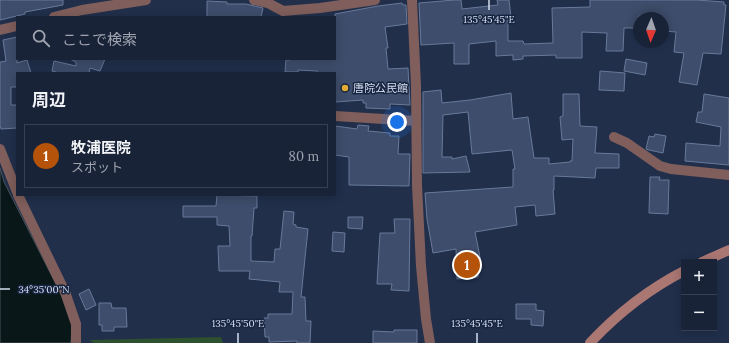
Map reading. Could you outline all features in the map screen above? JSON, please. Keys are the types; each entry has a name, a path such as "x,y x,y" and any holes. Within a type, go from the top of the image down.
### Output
{"main road":[{"path":"709,259 729,250"},
{"path":"590,343 602,330 638,300 670,278 681,272"}],"street":[{"path":"58,16 82,10 146,0"},
{"path":"254,0 268,3 283,12 375,0"},
{"path":"412,0 416,86 417,185 421,266 430,343"},
{"path":"0,30 16,26"},
{"path":"336,116 416,121"},
{"path":"614,137 627,143 660,166 671,169 729,175"},
{"path":"0,149 16,189"},
{"path":"18,196 65,292 76,324 76,343"}],"green space":[{"path":"221,337 223,343 94,343 89,340"}],"shaded area":[{"path":"0,168 4,182 63,298 72,324 71,343 0,343"}],"building":[{"path":"0,0 63,0 63,5 25,12 25,14 0,20"},
{"path":"461,0 462,9 498,5 497,0 509,0 511,18 508,18 508,41 523,41 524,44 553,43 552,8 590,7 590,0 697,0 724,2 724,5 726,5 721,54 703,53 697,85 679,82 684,53 674,52 676,32 669,31 669,12 633,12 633,28 624,28 623,51 606,51 607,33 582,32 582,58 556,58 556,55 523,56 523,59 513,60 513,55 496,56 496,41 469,44 469,64 454,64 454,43 421,45 419,3"},
{"path":"207,1 227,2 227,4 246,4 263,8 261,16 207,16"},
{"path":"402,3 403,5 406,5 407,24 385,27 388,48 386,48 388,69 408,68 410,105 390,104 390,109 366,108 366,103 363,103 363,100 336,102 336,72 298,70 298,72 285,72 286,60 336,60 335,14"},
{"path":"16,37 17,63 27,60 31,72 16,72 16,87 11,87 11,105 16,105 16,128 1,129 0,62 6,61 3,40"},
{"path":"626,59 647,63 645,75 624,71"},
{"path":"72,60 105,60 100,71 90,68 89,72 52,71 54,61 76,66 76,62"},
{"path":"600,71 625,73 624,91 599,90"},
{"path":"441,90 442,103 511,93 513,119 528,117 534,158 549,158 549,164 572,161 573,139 562,140 560,117 563,116 563,94 579,94 580,126 597,127 595,153 619,154 619,168 596,168 595,178 554,176 553,190 555,214 536,216 535,205 515,207 517,225 475,232 481,262 479,262 478,277 457,279 456,249 433,253 427,219 425,193 513,187 513,169 515,169 512,150 472,154 468,112 443,115 442,157 452,157 452,159 466,156 470,172 423,173 423,92"},
{"path":"704,94 729,98 729,165 685,161 686,143 720,146 721,127 696,122 698,112 702,112"},
{"path":"358,125 369,126 368,131 390,133 390,136 399,136 398,154 410,154 409,186 349,185 349,157 336,155 336,126 357,129"},
{"path":"655,134 666,136 663,153 646,149 649,136 654,137"},
{"path":"650,177 660,177 659,180 669,180 668,214 649,213"},
{"path":"217,196 257,196 257,208 254,208 251,236 251,261 274,262 275,249 280,249 284,211 294,212 293,224 296,225 296,227 308,229 301,297 305,297 306,321 311,321 310,343 297,343 297,341 269,342 269,337 265,337 264,318 268,318 268,314 292,314 293,292 279,292 280,282 249,279 250,271 219,271 218,246 230,246 229,226 217,225 217,217 183,217 183,206 216,206"},
{"path":"348,217 363,217 362,229 348,228"},
{"path":"394,219 410,219 409,291 391,290 392,284 377,284 380,233 395,233"},
{"path":"333,232 345,233 344,252 332,251"},
{"path":"89,289 96,305 86,310 79,294"},
{"path":"99,303 111,303 112,308 126,308 127,327 114,327 114,331 102,331 102,325 99,325"},
{"path":"516,304 536,304 536,310 544,311 543,326 531,325 531,319 516,319"},
{"path":"394,330 417,330 417,343 373,343 373,331 394,332"}],"place":[{"name":"唐院公民館","path":"345,88"},
{"name":"牧浦医院","path":"467,265"}]}
